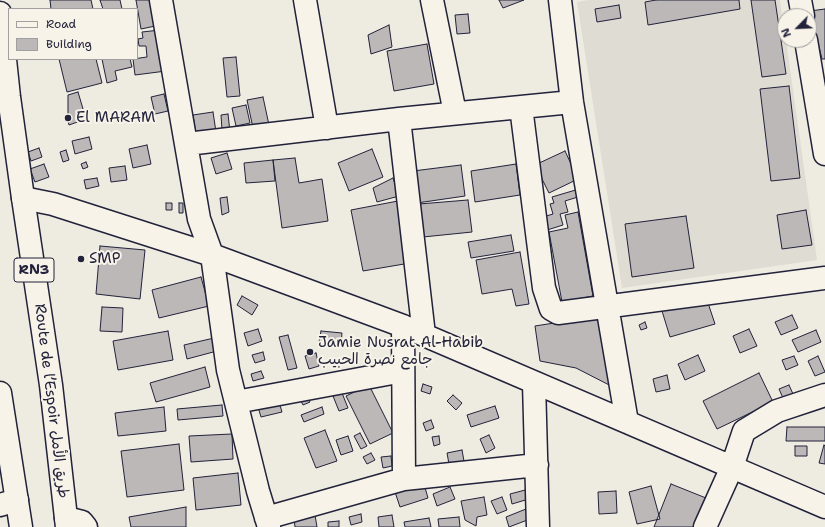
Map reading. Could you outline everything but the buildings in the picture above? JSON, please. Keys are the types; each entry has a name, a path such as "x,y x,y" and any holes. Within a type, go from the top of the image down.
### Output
{"main road":[{"path":"161,0 200,219 212,255 228,370 258,491 268,522 404,479 537,465"},
{"path":"305,0 327,128"},
{"path":"432,0 455,113"},
{"path":"560,0 572,102 627,422"},
{"name":"Route de l’Espoir طريق الأمل","path":"0,12 9,97 51,385 67,522"},
{"path":"807,48 825,154"},
{"path":"187,144 399,119 572,102"},
{"path":"521,107 544,288 551,309 558,312 607,307 825,278"},
{"path":"399,119 424,335"},
{"path":"23,198 53,204 212,255 403,326 825,507"},
{"path":"403,326 404,479"},
{"path":"236,402 403,371"},
{"path":"534,383 538,527"},
{"path":"0,393 9,503 21,527"},
{"path":"705,527 732,467 744,431 777,411 825,395"},
{"path":"67,522 82,522 86,527"}],"shaded area":[{"path":"589,0 780,0 781,8 777,8 777,48 787,48 817,260 622,288 577,2"}],"place":[{"name":"El MARAM","path":"68,118"},
{"name":"SMP","path":"81,259"},
{"name":"Jamie Nusrat Al-Habib جامع نصرة الحبيب","path":"310,352"}]}
